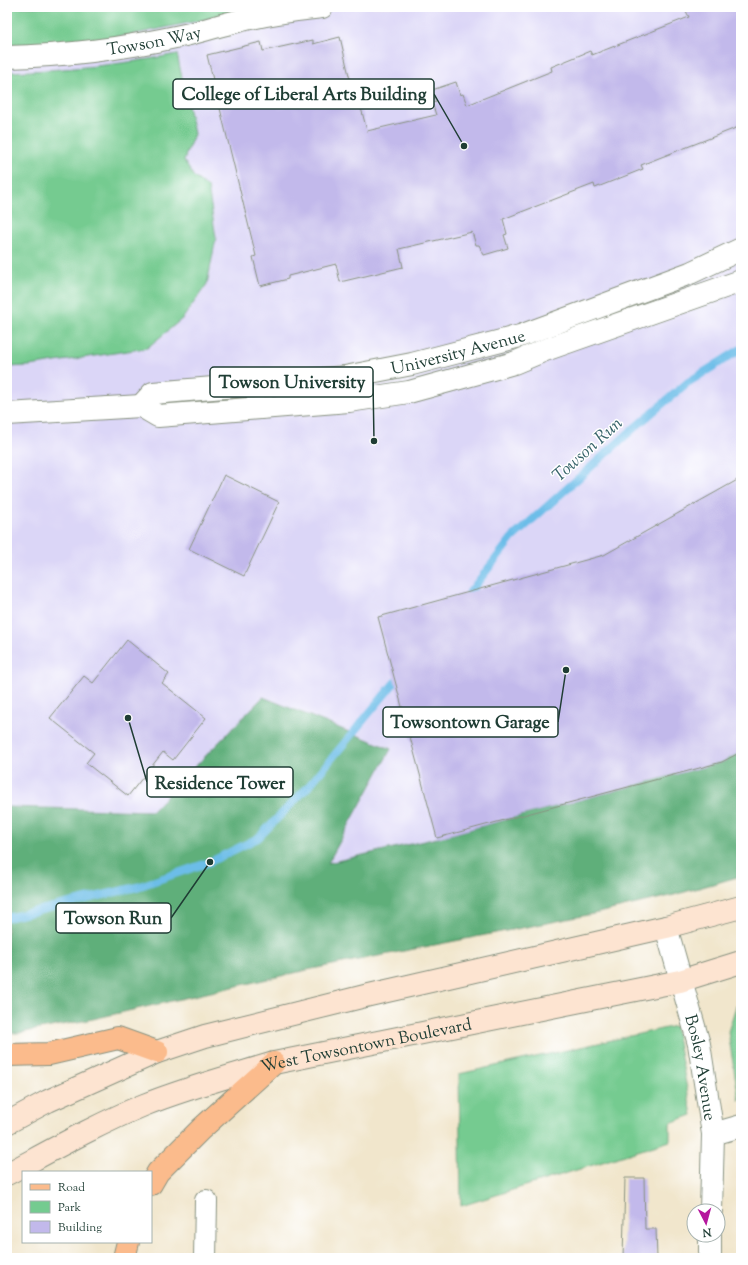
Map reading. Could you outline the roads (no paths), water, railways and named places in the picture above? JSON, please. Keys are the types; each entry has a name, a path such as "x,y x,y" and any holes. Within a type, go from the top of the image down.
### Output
{"main road":[{"path":"7,1123 48,1101 157,1052 205,1036 365,996 666,927 741,907"},
{"name":"West Towsontown Boulevard","path":"7,1174 91,1129 145,1105 210,1082 274,1063 680,981 741,962"},
{"path":"7,1056 50,1054 118,1038 157,1052"},
{"path":"152,1182 158,1172 197,1133 274,1063"},
{"path":"124,1258 128,1243"}],"street":[{"name":"Towson Way","path":"7,57 81,53 134,45 187,35 239,20 322,7"},
{"name":"University Avenue","path":"741,249 690,273 520,336 412,364 345,377 153,393 141,406 158,416 349,402 409,392 514,363 544,350 741,281"},
{"path":"7,414 141,406"},
{"name":"Bosley Avenue","path":"666,927 699,1044 713,1134 711,1203"},
{"path":"713,1134 741,1126"},
{"path":"205,1258 206,1201"},
{"path":"710,1243 710,1258"}],"waterway":[{"name":"Towson Run","path":"470,592 512,538 633,429 687,383 741,349"},
{"name":"Towson Run","path":"7,918 137,887 210,862 258,838 308,787 395,682"}],"place":[{"name":"College of Liberal Arts Building","path":"464,146"},
{"name":"Towson University","path":"374,441"},
{"name":"Towsontown Garage","path":"566,670"},
{"name":"Residence Tower","path":"128,718"},
{"name":"Towson Run","path":"210,862"}]}
